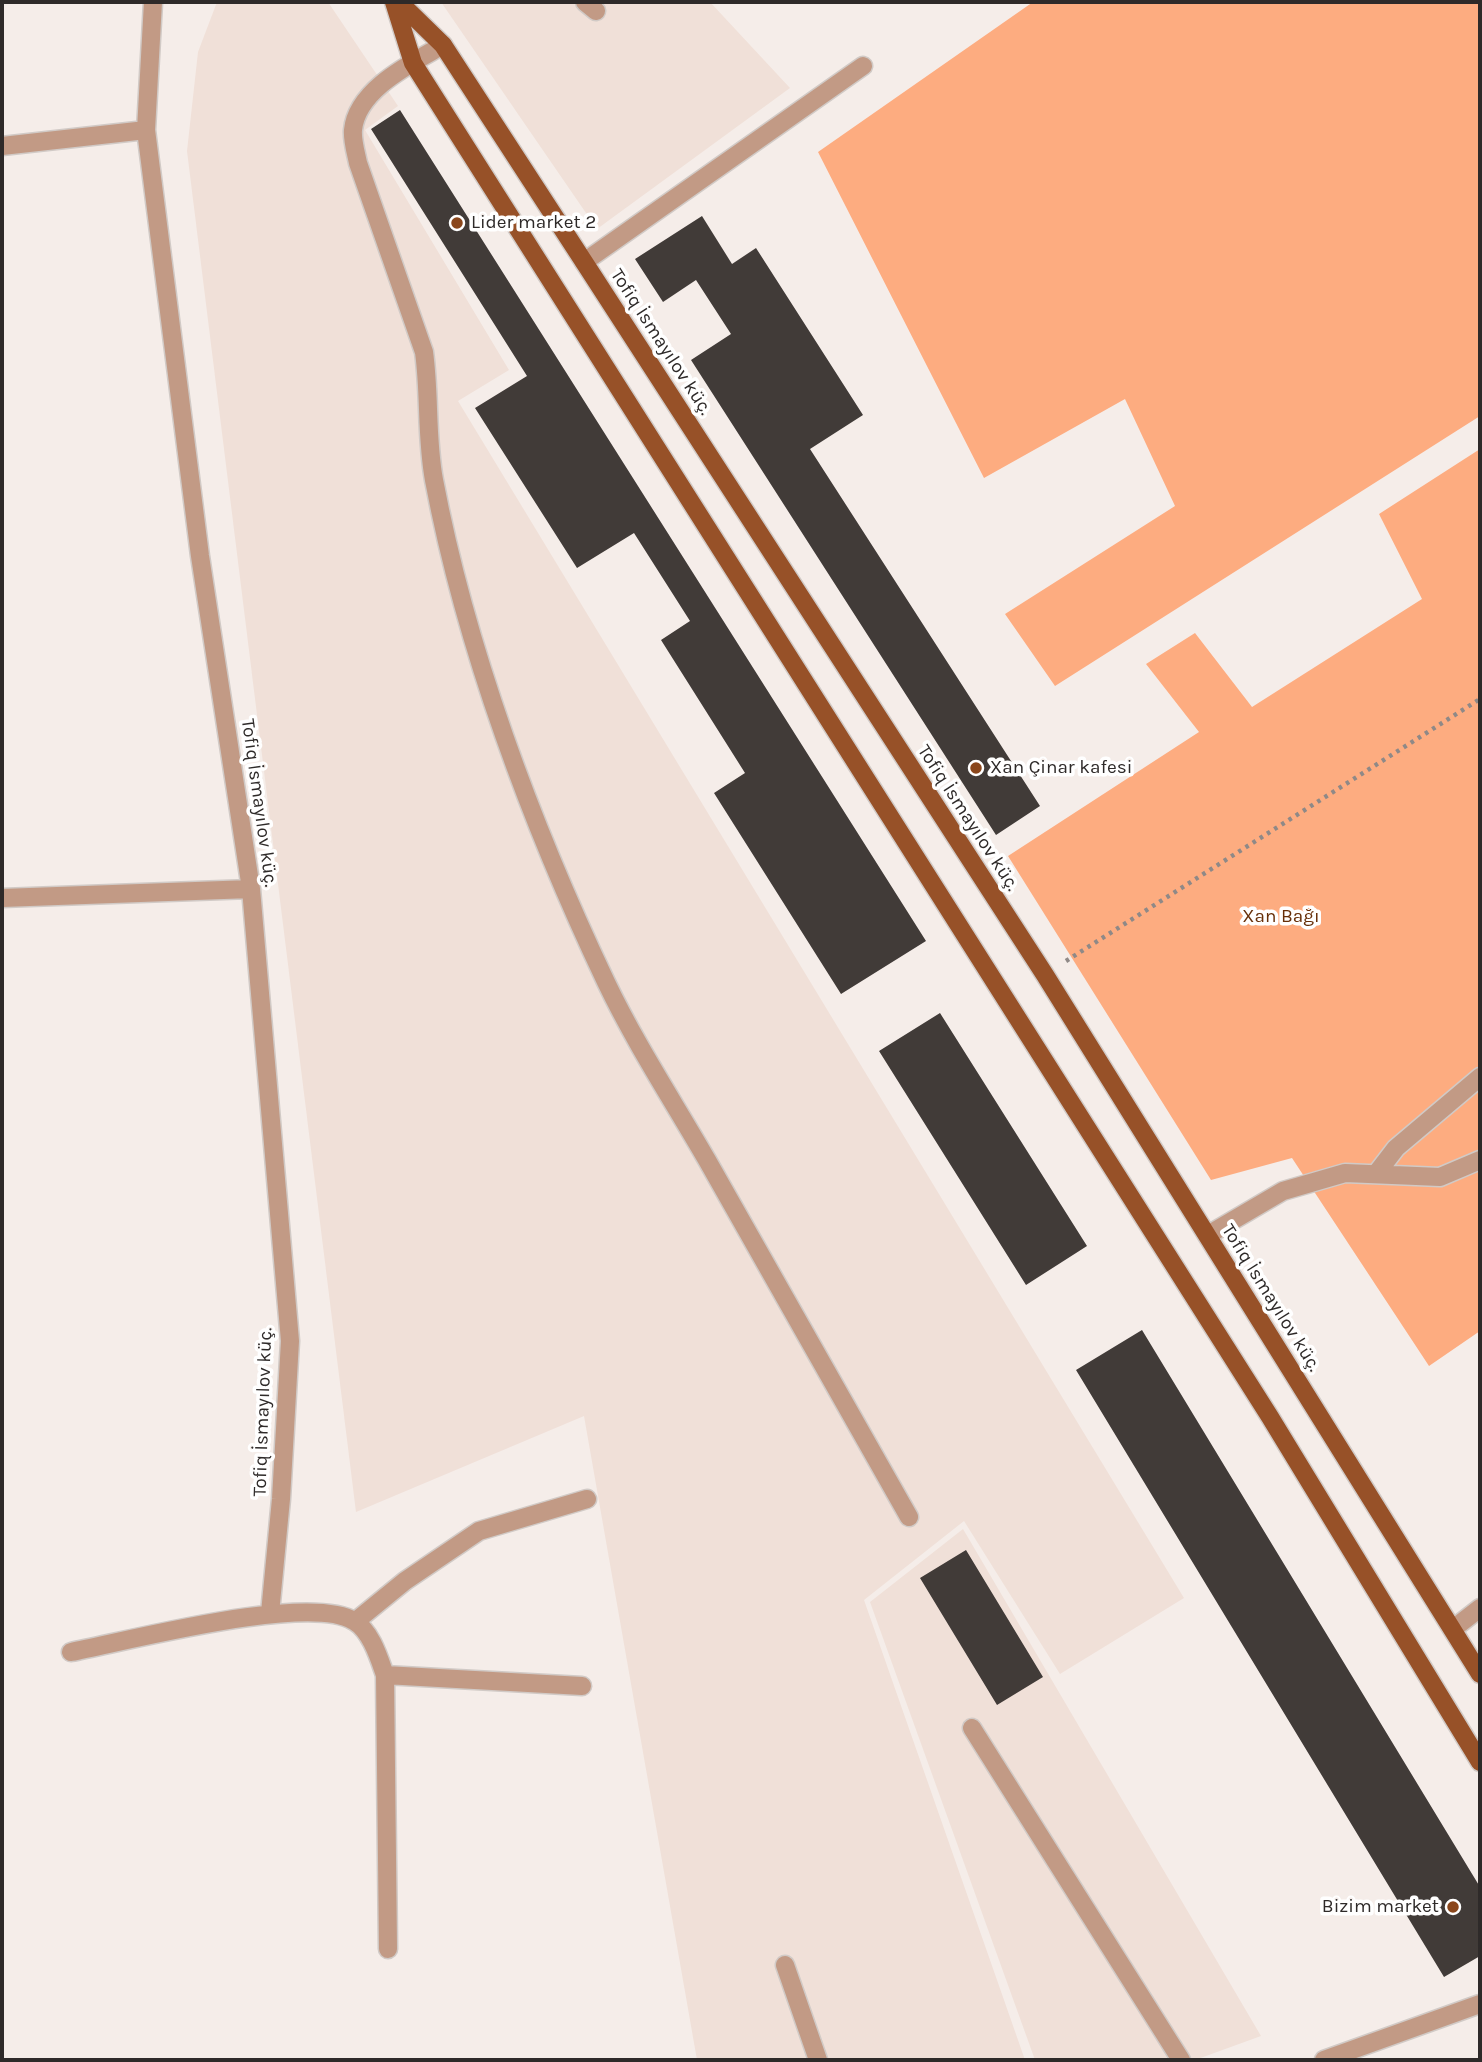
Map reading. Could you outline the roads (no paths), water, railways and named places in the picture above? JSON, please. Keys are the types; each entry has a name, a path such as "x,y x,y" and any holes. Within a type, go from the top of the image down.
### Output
{"main road":[{"path":"394,2 413,63 1263,1405 1480,1762"},
{"name":"Tofiq İsmayılov küç.","path":"399,2 443,45 1045,975 1480,1674"}],"street":[{"name":"Tofiq İsmayılov küç.","path":"153,2 146,130 200,556 251,889 290,1341 281,1499 270,1614"},
{"path":"443,45 381,86 360,107 353,130 358,163 424,352 428,384 429,448 435,482 465,611 484,674 551,857 607,985 909,1517"},
{"path":"584,262 863,66"},
{"path":"2,146 146,130"},
{"path":"2,898 251,889"},
{"path":"1376,1174 1396,1148 1480,1077"},
{"path":"1208,1236 1283,1191 1345,1173 1440,1177 1480,1160"},
{"path":"356,1621 405,1581 479,1531 587,1499"},
{"path":"1453,1629 1480,1608"},
{"path":"71,1651 270,1614 335,1613 356,1621 375,1647 385,1675 388,1949"},
{"path":"385,1675 582,1686"},
{"path":"972,1728 1181,2060"},
{"path":"785,1965 818,2060"},
{"path":"1324,2060 1480,2004"}],"place":[{"name":"Lider market 2","path":"457,223"},
{"name":"Xan Çinar kafesi","path":"976,768"},
{"name":"Bizim market","path":"1453,1907"}],"park label":[{"name":"Xan Bağı","path":"1281,917"}]}
